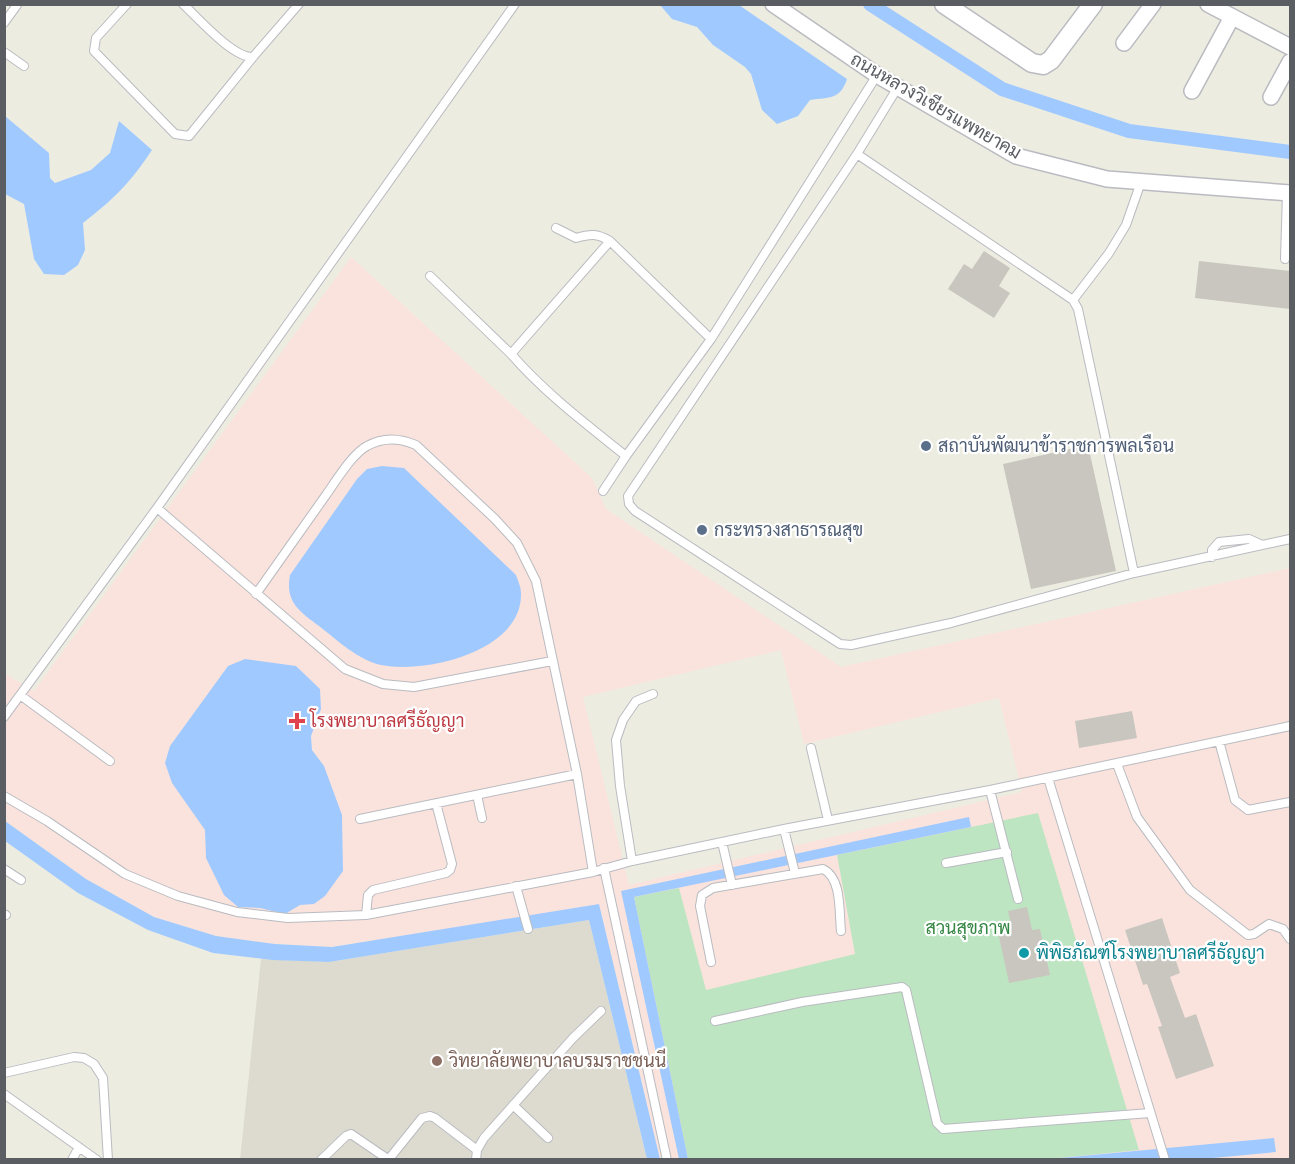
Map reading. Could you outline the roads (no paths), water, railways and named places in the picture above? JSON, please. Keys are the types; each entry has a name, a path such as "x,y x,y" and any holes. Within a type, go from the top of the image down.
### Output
{"street":[{"name":"ถนนหลวงวิเชียรแพทยาคม","path":"773,4 877,75 1016,156 1107,179 1289,193"},
{"path":"944,4 1032,63 1043,65 1051,60 1093,4"},
{"path":"1124,43 1153,4"},
{"path":"1208,4 1290,47"},
{"path":"1192,91 1232,17"},
{"path":"1271,97 1290,62"}],"lane":[{"path":"127,4 96,38 94,51 175,134 189,136 299,4"},
{"path":"183,4 237,53 253,57"},
{"path":"4,717 157,508 515,4"},
{"path":"4,23 17,5"},
{"path":"4,52 24,66"},
{"path":"603,491 711,339 877,75"},
{"path":"898,87 857,154 639,478 628,496 629,504 635,511 840,644 851,645 951,623 1134,573 1290,538"},
{"path":"857,154 1073,300 1078,309 1134,573"},
{"path":"1073,300 1109,253 1126,225 1142,182"},
{"path":"1285,259 1289,193"},
{"path":"556,228 576,238 591,233 602,236 711,339"},
{"path":"511,354 610,242"},
{"path":"430,276 525,370 573,414 626,456"},
{"path":"256,594 344,470 364,447 375,442 403,440 416,445 495,519 517,543 536,581 576,774 593,872"},
{"path":"157,508 345,669 383,684 414,687 552,661"},
{"path":"1212,556 1212,550 1219,542 1249,538 1262,545"},
{"path":"632,861 620,786 616,740 623,720 636,701 653,694"},
{"path":"21,695 110,761"},
{"path":"4,796 47,821 125,874 178,896 237,912 288,918 366,915 516,890 632,861 1117,764 1290,726"},
{"path":"1219,741 1235,800 1241,806 1248,810 1290,802"},
{"path":"811,748 828,820"},
{"path":"1117,764 1137,817 1190,890 1248,935 1254,934 1269,924 1283,929 1290,939"},
{"path":"360,819 576,774"},
{"path":"1048,778 1165,1160"},
{"path":"990,790 1018,899"},
{"path":"477,795 482,818"},
{"path":"366,915 368,895 373,890 446,873 450,870 452,864 436,803"},
{"path":"784,829 794,870"},
{"path":"722,842 732,883"},
{"path":"946,863 1007,852"},
{"path":"604,868 667,1160"},
{"path":"711,962 700,899 706,891 732,883 794,870 823,868 833,877 836,885 841,931"},
{"path":"4,869 21,880"},
{"path":"516,890 528,930"},
{"path":"715,1021 802,1002 902,987 906,990 937,1123 943,1129 1150,1113"},
{"path":"476,1160 477,1150 483,1138 573,1038 601,1011"},
{"path":"4,1073 74,1057 84,1058 94,1064 103,1078 108,1160"},
{"path":"4,1094 97,1160"},
{"path":"513,1106 548,1138"},
{"path":"321,1160 351,1134 389,1159 422,1118 430,1116 477,1150"},
{"path":"72,1160 79,1147"}],"water":[{"path":"660,5 739,5 847,79 837,94 829,98 810,100 798,116 777,124 762,110 751,74 745,67 713,45 697,27 672,19"},
{"path":"5,116 49,153 50,178 55,183 91,170 110,153 119,121 152,150 121,190 83,223 85,250 78,265 64,275 44,274 34,259 24,204 5,194"},
{"path":"382,466 404,468 516,575 521,593 517,613 506,630 489,644 469,654 422,666 381,665 364,659 348,649 305,616 295,605 290,592 290,575 357,479 367,469"},
{"path":"245,659 296,666 320,689 321,709 311,736 312,750 324,766 342,815 343,871 325,896 314,904 300,905 285,914 260,908 238,907 224,895 206,858 205,830 172,783 165,763 170,746 228,666"},
{"path":"969,817 971,827 634,897 688,1159 679,1159 621,891"},
{"path":"5,821 86,879 154,917 216,936 275,944 332,947 599,904 660,1159 647,1159 589,920 329,962 272,960 213,953 148,930 78,893 5,841"},
{"path":"1274,1138 1276,1152 1192,1160 1038,1160"}],"waterway":[{"path":"870,4 1002,89 1129,131 1290,152"}],"place":[{"name":"สถาบันพัฒนาข้าราชการพลเรือน","path":"926,446"},
{"name":"กระทรวงสาธารณสุข","path":"702,530"},
{"name":"โรงพยาบาลศรีธัญญา","path":"297,721"},
{"name":"พิพิธภัณฑ์โรงพยาบาลศรีธัญญา","path":"1024,953"},
{"name":"วิทยาลัยพยาบาลบรมราชชนนี","path":"437,1061"}],"park label":[{"name":"สวนสุขภาพ","path":"968,928"}]}
